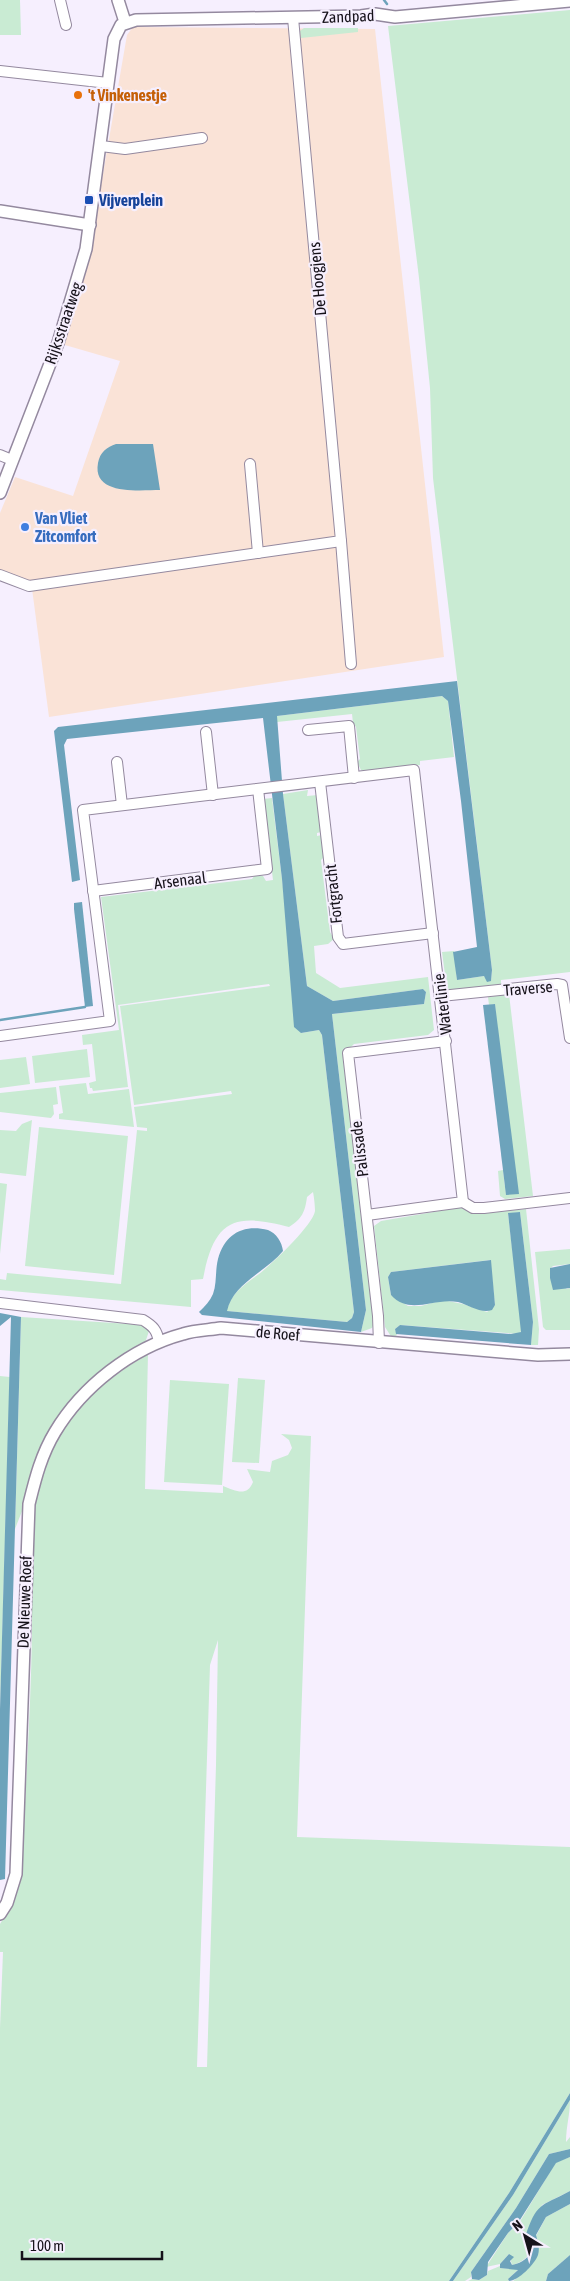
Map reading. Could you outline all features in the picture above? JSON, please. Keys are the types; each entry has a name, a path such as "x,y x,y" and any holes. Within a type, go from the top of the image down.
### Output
{"street":[{"path":"60,0 66,26"},
{"path":"118,0 125,22"},
{"name":"Zandpad","path":"125,22 136,20 293,18 374,14 395,17 570,1"},
{"name":"De Hoogjens","path":"293,18 351,664"},
{"name":"Rijksstraatweg","path":"0,492 58,343 79,274 90,225 116,34 125,22"},
{"path":"0,71 108,83"},
{"path":"101,146 125,149 202,138"},
{"path":"0,211 90,225"},
{"path":"0,455 12,460"},
{"path":"250,464 258,553"},
{"path":"0,576 29,586 341,541"},
{"path":"308,730 348,726 354,778"},
{"path":"206,732 213,794"},
{"path":"117,762 122,805"},
{"name":"Waterlinie","path":"0,1036 110,1021 82,810 414,770 463,1202"},
{"name":"Fortgracht","path":"320,782 338,937 343,944 433,933"},
{"name":"Arsenaal","path":"93,890 267,869 262,789"},
{"name":"Traverse","path":"441,996 562,985 570,1038"},
{"name":"Palissade","path":"379,1343 378,1316 348,1053 446,1041"},
{"path":"367,1215 463,1202 473,1208 484,1208 570,1198"},
{"path":"0,1304 143,1320 152,1325 158,1333 160,1342"},
{"name":"de Roef","path":"160,1342 185,1333 221,1328 379,1343 538,1355 570,1354"},
{"name":"De Nieuwe Roef","path":"0,1914 7,1903 16,1874 25,1561 29,1504 38,1468 54,1433 76,1403 98,1380 129,1358 160,1342"}],"shaded area":[{"path":"133,27 375,29 444,657 49,717 31,581 0,570 0,513 15,477 73,496 120,361 58,343 90,249 127,35"}],"green space":[{"path":"0,0 20,0 21,35 0,35"},
{"path":"570,10 570,972 501,980 501,986 451,992 447,990 442,952 454,951 457,980 484,976 491,981 492,970 433,478 430,388 419,278 388,26"},
{"path":"304,28 358,28 358,32 301,38 300,31"},
{"path":"442,696 448,701 454,757 420,761 420,765 365,772 361,770 357,762 360,759 356,727 353,723 352,714 277,722 277,716"},
{"path":"308,790 307,796 318,795 321,832 317,833 317,836 322,835 324,857 321,860 330,932 334,939 328,944 314,946 316,973 340,988 428,977 434,1030 428,1035 354,1044 350,1048 343,1049 375,1321 372,1328 361,1332 366,1310 332,1014 424,1004 426,992 423,989 333,1001 307,986 283,794"},
{"path":"272,798 301,1033 319,1030 322,1035 354,1312 352,1318 347,1322 226,1311 239,1290 273,1262 313,1217 315,1211 313,1192 307,1197 304,1211 300,1218 289,1227 253,1221 240,1222 229,1226 220,1233 213,1244 203,1279 191,1280 191,1307 0,1290 0,1279 6,1280 7,1273 121,1284 137,1130 147,1131 147,1128 137,1127 134,1107 232,1094 231,1091 134,1105 120,1006 270,986 269,984 118,1005 128,1087 93,1091 90,1088 89,1083 96,1081 92,1044 83,1045 82,1035 119,1030 101,897 252,879 255,875 263,876 266,881 273,880 263,799"},
{"path":"509,994 533,1196 505,1199 500,1196 498,1171 503,1170 506,1195 495,1004 489,1005 488,997"},
{"path":"87,1049 90,1077 35,1083 32,1056"},
{"path":"26,1057 30,1084 0,1088 0,1060"},
{"path":"86,1083 88,1094 129,1089 134,1127 59,1119 59,1114 63,1113 59,1086"},
{"path":"56,1087 58,1104 53,1105 54,1114 51,1118 0,1112 0,1093"},
{"path":"32,1120 26,1176 0,1173 0,1130 16,1131 22,1124"},
{"path":"39,1127 128,1136 114,1275 25,1266"},
{"path":"0,1183 7,1184 0,1254"},
{"path":"463,1207 479,1214 526,1209 539,1329 538,1345 531,1345 533,1322 520,1212 508,1214 522,1330 519,1334 400,1325 395,1329 397,1335 392,1338 385,1327 374,1226 381,1221","holes":["490,1260 495,1305 487,1312 443,1300 421,1306 408,1306 391,1295 388,1277 391,1272"]},
{"path":"570,1249 570,1264 553,1266 550,1269 550,1278 567,1289 570,1288 570,1330 546,1330 543,1327 535,1252"},
{"path":"21,1317 145,1325 149,1331 145,1343 113,1364 44,1442 29,1480 24,1506 15,1529"},
{"path":"148,1354 145,1489 223,1493 223,1486 241,1492 248,1490 253,1482 247,1469 270,1472 272,1461 288,1455 292,1448 289,1440 281,1434 311,1436 297,1837 570,1847 570,2093 509,2193 449,2281 0,2281 0,2028 3,1952 0,1952 0,1924 13,1903 21,1879 32,1629 31,1527 33,1507 43,1468 61,1432 85,1401 131,1364","holes":["218,1640 207,2067 197,2067 210,1665"]},
{"path":"0,1376 10,1377 0,1709"},
{"path":"238,1378 265,1380 259,1463 232,1462"},
{"path":"170,1380 229,1384 222,1485 164,1482"},
{"path":"570,2100 566,2142 570,2137 570,2149 549,2154 516,2208 471,2272 471,2277 465,2281 453,2281 513,2195"},
{"path":"570,2157 570,2191 542,2205 529,2254 520,2262 512,2265 509,2254 500,2264 486,2267 508,2233 519,2223 556,2162"},
{"path":"570,2204 570,2255 548,2274 546,2281 513,2281 534,2262 537,2251 536,2236 546,2217"},
{"path":"500,2266 500,2268 519,2269 508,2279 509,2281 468,2281 472,2279 479,2280 487,2275 488,2271"}],"water":[{"path":"116,444 153,444 160,490 119,489 102,481 98,474 100,456 104,451"},
{"path":"457,681 492,970 491,981 487,982 484,976 457,980 453,952 477,947 448,701 442,696 277,716 283,794 307,986 333,1001 423,989 426,992 424,1004 332,1014 366,1310 361,1332 202,1315 199,1312 213,1294 217,1263 221,1250 230,1237 251,1228 259,1228 274,1233 283,1251 243,1285 230,1301 227,1311 347,1322 352,1318 354,1312 322,1035 319,1030 301,1033 294,1027 282,879 263,718 67,739 64,745 80,880 72,882 54,731 58,727"},
{"path":"82,902 93,1006 85,1007 74,909 74,903"},
{"path":"495,1004 519,1194 506,1195 483,1005"},
{"path":"520,1212 533,1322 531,1345 396,1334 395,1329 400,1325 511,1334 521,1332 508,1213"},
{"path":"491,1260 495,1305 492,1310 479,1310 458,1302 449,1301 414,1305 406,1304 398,1301 391,1295 388,1277 391,1272"},
{"path":"570,1264 570,1288 553,1290 550,1268"},
{"path":"0,1313 21,1317 5,1879 0,1880 0,1709 11,1317 0,1326"},
{"path":"570,2093 570,2100 513,2195 453,2281 449,2281 509,2193"},
{"path":"570,2149 570,2157 556,2163 518,2223 508,2233 488,2262 487,2275 479,2280 472,2279 471,2272 516,2208 549,2154"},
{"path":"570,2191 570,2204 546,2217 536,2235 539,2250 533,2263 521,2275 509,2281 508,2279 518,2270 500,2268 500,2264 509,2254 514,2257 510,2261 512,2265 526,2258 529,2254 530,2246 525,2237 533,2217 546,2203"},
{"path":"570,2255 570,2281 546,2281 548,2274"}],"waterway":[{"path":"384,0 387,4"},
{"path":"0,1020 85,1007"}],"place":[{"name":"'t Vinkenestje","path":"78,95"},
{"name":"Vijverplein","path":"89,200"},
{"name":"Van Vliet Zitcomfort","path":"25,527"}]}
